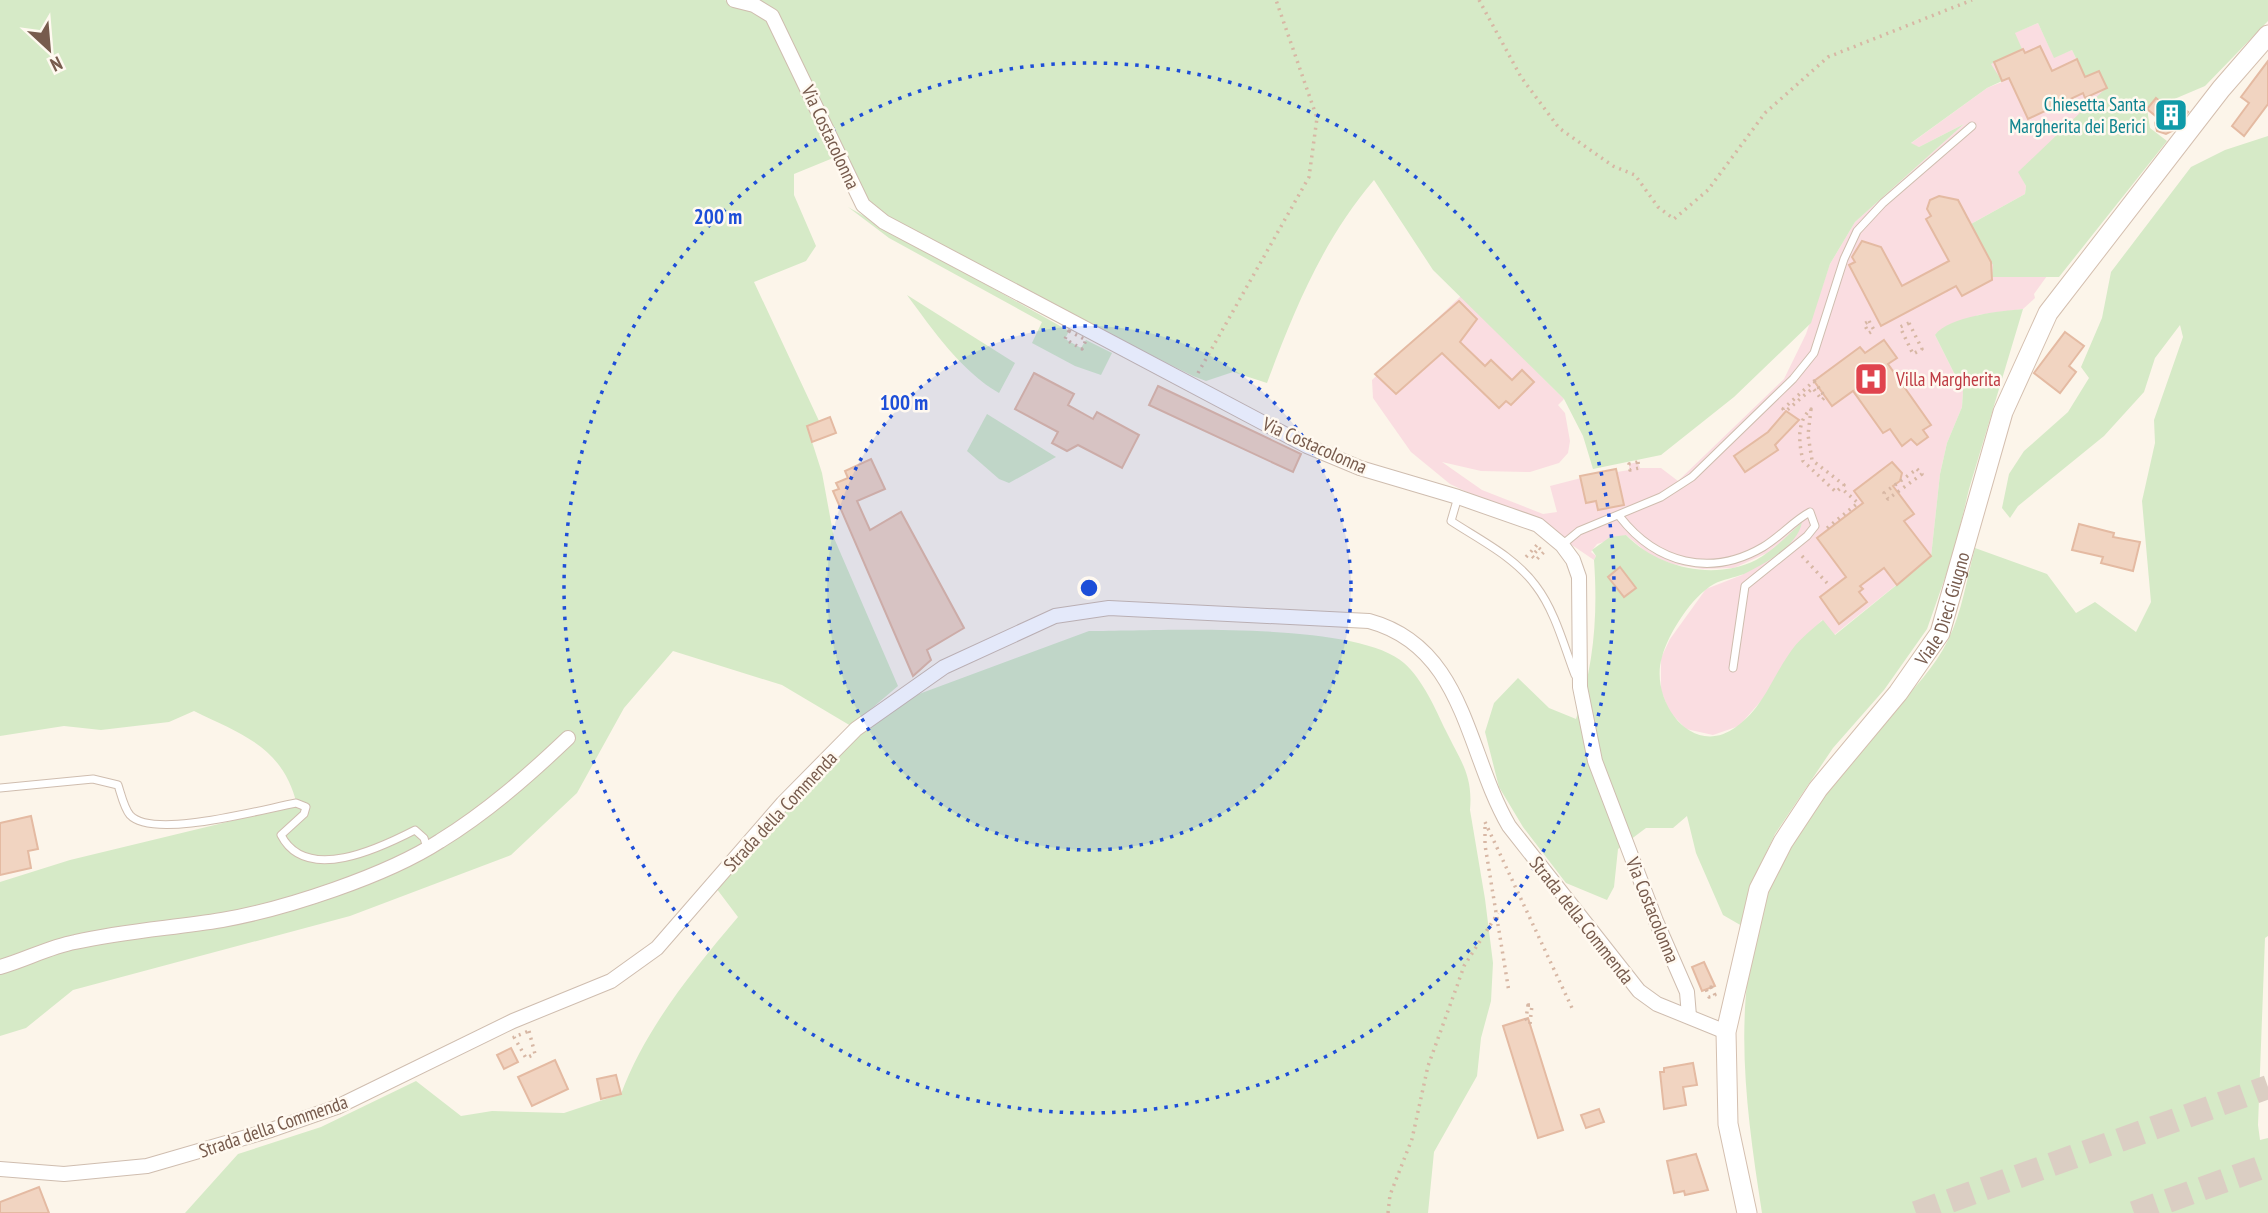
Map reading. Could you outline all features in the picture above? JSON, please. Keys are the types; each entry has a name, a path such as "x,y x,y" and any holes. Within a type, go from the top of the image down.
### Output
{"main road":[{"name":"Viale Dieci Giugno","path":"1748,1213 1728,1124 1726,1032 1759,889 1783,842 1818,789 1898,693 1940,633 2003,412 2048,313 2221,89 2268,35"}],"street":[{"name":"Via Costacolonna","path":"734,0 754,5 772,16 863,205 884,222 1307,446 1360,468 1458,497 1538,525 1562,545 1579,577 1580,687 1595,761 1656,921 1687,992 1689,1016"},
{"name":"Strada della Commenda","path":"0,1170 64,1174 147,1166 271,1130 337,1107 513,1021 611,981 657,948 783,803 856,729 944,667 1055,617 1110,608 1305,615 1369,621 1391,627 1414,640 1445,675 1495,802 1509,826 1639,991 1657,1004 1689,1016 1716,1031 1726,1032"},
{"path":"0,967 73,942 140,929 222,920 273,909 362,877 427,848 476,817 568,738"}],"lane":[{"path":"1562,545 1579,531 1620,517 1661,497 1692,477 1793,379 1814,353 1844,259 1857,231 1884,203 1972,126"},
{"path":"1458,497 1451,521 1501,552 1536,585 1548,606 1580,687"},
{"path":"1620,517 1631,530 1669,558 1702,564 1736,558 1763,547 1810,512 1815,526 1745,586 1734,668"},
{"path":"0,788 93,779 118,785 128,814 142,823 177,825 296,803 306,807 304,814 281,835 287,846 298,855 331,859 367,853 415,830 424,838 427,848"}],"path":[{"path":"1192,384 1309,177 1317,118 1276,0"},
{"path":"1479,0 1521,77 1559,128 1613,166 1635,176 1658,207 1674,219 1708,190 1765,113 1828,57 1972,0"},
{"path":"1909,323 1922,349 1913,354 1900,327 1909,323"},
{"path":"1814,380 1825,397 1822,400 1813,388 1786,411 1783,409 1814,380"},
{"path":"1811,409 1808,435 1812,460 1844,485 1840,488 1836,492 1803,461 1802,416 1811,409"},
{"path":"1917,469 1922,474 1888,499 1884,493 1917,469"},
{"path":"1818,535 1858,503 1840,488"},
{"path":"1794,546 1826,583"},
{"path":"1529,554 1535,547"},
{"path":"1495,802 1485,822 1485,845 1509,992"},
{"name":"Strada della Commenda","path":"1485,822 1572,1008"},
{"path":"1388,1213 1390,1195 1412,1139 1428,1066 1464,966 1498,913"},
{"path":"1528,1005 1532,1005 1531,1014 1530,1024 1526,1019 1528,1005"},
{"path":"529,1031 535,1054 526,1058 514,1037 529,1031"}],"shaded area":[{"name":"Villa Margherita","path":"2038,23 2054,57 2072,50 2085,77 2107,88 2019,172 2026,186 2025,194 1971,224 2036,276 2047,276 2034,294 2035,298 2023,309 1978,315 1935,335 1963,391 1962,407 1947,443 1940,474 1931,557 1834,635 1822,620 1784,663 1768,693 1739,726 1713,735 1686,729 1669,711 1661,690 1661,658 1670,639 1706,589 1742,575 1802,523 1767,553 1734,568 1703,569 1672,564 1650,555 1626,535 1597,544 1591,552 1596,556 1594,560 1557,535 1450,484 1411,452 1373,398 1372,380 1461,296 1564,399 1558,405 1565,413 1570,441 1568,453 1559,463 1530,472 1481,471 1442,462 1482,490 1543,514 1557,512 1550,486 1616,469 1617,472 1629,470 1629,464 1638,462 1640,468 1661,468 1678,481 1784,379 1806,334 1830,264 1855,222 1964,124 1919,147 1910,144 1987,88 2002,82 1990,64 2014,33"}],"green space":[{"path":"0,0 724,0 754,5 753,0 2268,0 2268,21 2205,86 2172,100 2167,107 2156,98 2147,109 2150,128 2167,141 2059,277 1992,277 1993,265 1971,224 2025,194 2026,186 2018,172 2106,88 2085,77 2072,50 2054,58 2038,23 2015,33 2022,49 1991,64 2002,81 1987,88 1911,143 1919,147 1964,124 1855,222 1830,264 1811,323 1734,397 1661,455 1593,469 1583,436 1564,399 1433,270 1374,180 1340,227 1311,277 1267,383 1233,372 1206,381 1193,376 987,274 863,205 838,156 794,174 794,195 816,246 806,261 754,282 819,421 807,426 822,473 834,538 898,686 851,726 782,685 673,651 624,708 577,793 511,855 350,916 73,990 26,1028 0,1036 0,882 70,860 297,805 291,785 282,769 259,745 194,711 169,722 101,730 64,726 0,736"},
{"path":"2268,136 2268,936 2265,938 2258,1125 2260,1140 2268,1138 2268,1213 1762,1213 1748,1109 1745,1007 1751,958 1763,909 1782,861 1829,787 1943,650 1957,618 1975,548 2047,574 2076,613 2095,602 2136,632 2151,602 2142,501 2155,443 2154,420 2183,337 2180,325 2155,358 2144,392 2104,436 2018,506 2010,518 2002,508 2009,474 2024,451 2068,412 2089,378 2081,367 2102,318 2111,272 2191,167 2225,150"},
{"path":"848,207 1069,331 1065,339 1081,348 1086,340 1112,353 1101,375 1075,366 1032,343 1042,322 889,238"},
{"path":"907,295 1015,363 999,393 960,362"},
{"path":"2023,309 1969,489 1954,552 1927,629 1884,690 1833,748 1775,834 1750,888 1742,926 1723,915 1696,853 1687,816 1673,828 1646,828 1618,849 1614,887 1607,900 1566,883 1523,827 1499,787 1485,732 1494,703 1518,678 1549,708 1576,719 1587,680 1593,640 1596,556 1592,550 1610,537 1626,535 1654,556 1670,563 1687,568 1722,570 1756,560 1802,522 1794,539 1779,553 1744,574 1714,584 1697,597 1675,627 1662,657 1662,690 1677,720 1689,730 1704,736 1719,735 1736,727 1753,711 1792,649 1809,632 1823,620 1835,635 1931,557 1940,474 1947,443 1962,407 1963,391 1935,335 1963,319"},
{"path":"987,414 1056,457 1009,483 999,479 967,451"},
{"path":"1089,631 1254,631 1344,640 1379,649 1404,663 1428,695 1468,778 1470,810 1493,963 1491,1001 1481,1038 1477,1076 1434,1152 1428,1213 185,1213 238,1154 321,1127 416,1081 461,1116 492,1111 564,1113 621,1094 657,1023 704,958 738,917 713,884 856,729 919,694"}],"building":[{"path":"2040,46 2052,71 2077,59 2085,77 2099,71 2107,88 2085,98 2083,93 2028,119 2009,78 2002,81 1994,62 2023,49 2025,53"},
{"path":"2268,61 2268,104 2244,136 2232,126 2249,103 2241,97"},
{"name":"Chiesetta Santa Margherita dei Berici","path":"2156,98 2167,107 2172,100 2188,112 2174,130 2166,134 2157,131 2155,123 2158,118 2147,109"},
{"path":"1939,196 1958,200 1991,262 1992,280 1962,296 1956,286 1881,326 1849,265 1855,262 1852,257 1862,241 1881,247 1902,286 1949,261 1926,219 1931,216 1927,209 1930,200"},
{"path":"1459,301 1477,319 1460,342 1485,366 1491,360 1512,380 1522,370 1534,382 1511,405 1506,401 1499,408 1442,353 1396,394 1375,374"},
{"path":"2065,332 2084,346 2069,366 2076,372 2060,393 2034,373"},
{"path":"1884,340 1897,358 1888,364 1931,425 1923,430 1928,437 1917,445 1911,439 1902,446 1890,429 1883,433 1853,391 1832,406 1814,381 1860,347 1865,353"},
{"path":"1034,373 1074,394 1068,405 1093,419 1097,412 1139,435 1122,468 1078,445 1067,451 1052,443 1058,432 1015,409"},
{"path":"1158,386 1301,454 1293,472 1149,405"},
{"path":"1786,411 1799,420 1775,445 1778,450 1745,472 1734,456 1768,432"},
{"path":"830,417 836,433 812,442 807,426"},
{"path":"871,459 885,489 857,501 870,530 901,512 964,628 927,650 931,660 913,676 833,491 839,489 836,483 848,478 845,471"},
{"path":"1892,462 1902,473 1900,481 1893,486 1914,514 1904,521 1931,556 1897,585 1884,568 1860,586 1863,589 1859,592 1867,602 1839,624 1820,597 1846,577 1817,538 1863,503 1854,491"},
{"path":"1616,469 1624,505 1598,510 1596,501 1586,503 1580,476"},
{"path":"2079,524 2114,533 2113,537 2140,542 2133,571 2101,563 2103,557 2072,550"},
{"path":"1620,567 1636,588 1624,597 1608,577"},
{"path":"31,816 38,849 28,851 31,868 0,875 0,823"},
{"path":"1704,962 1715,986 1702,991 1692,967"},
{"path":"1528,1018 1563,1130 1538,1138 1503,1026"},
{"path":"511,1048 518,1062 504,1069 497,1055"},
{"path":"555,1060 568,1089 532,1106 518,1077"},
{"path":"1693,1063 1697,1085 1683,1087 1686,1105 1664,1109 1660,1072 1664,1072 1664,1068"},
{"path":"616,1075 621,1094 601,1099 597,1079"},
{"path":"1599,1109 1604,1122 1586,1128 1581,1115"},
{"path":"1696,1154 1708,1190 1685,1195 1684,1191 1674,1193 1667,1161"},
{"path":"39,1187 49,1213 0,1213 0,1202"}],"tunnel":[{"path":"1916,1213 2268,1087"},
{"path":"2134,1213 2268,1165"}],"place":[{"name":"Chiesetta Santa Margherita dei Berici","path":"2171,115"},
{"name":"Villa Margherita","path":"1871,379"}]}
